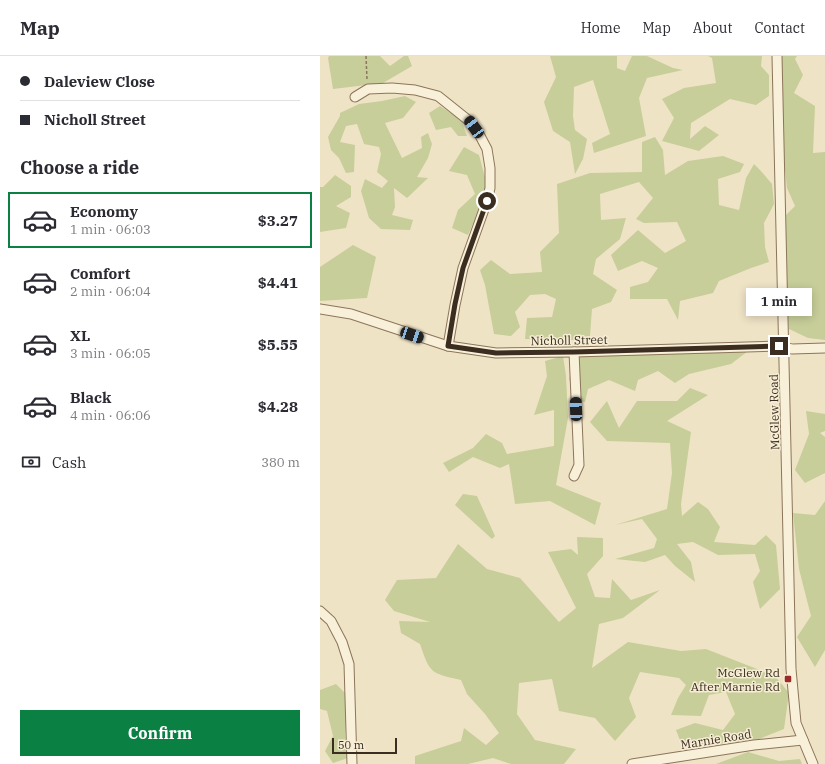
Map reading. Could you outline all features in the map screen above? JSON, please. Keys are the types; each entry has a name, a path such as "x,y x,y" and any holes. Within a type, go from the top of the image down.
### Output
{"street":[{"name":"McGlew Road","path":"777,56 792,669 796,724 813,764"},
{"path":"355,97 368,89 403,88 427,92 438,96 468,120 479,134 487,149 490,168 490,188 487,201 463,268 448,346"},
{"name":"Nicholl Street","path":"320,309 351,314 448,346 496,353 779,346 792,349 825,348"},
{"path":"574,352 579,465 574,476"},
{"path":"320,611 331,621 342,642 349,664 352,764"},
{"name":"Marnie Road","path":"632,764 754,744 803,740"}],"path":[{"path":"366,56 368,89"}],"green space":[{"path":"329,56 380,56 390,66 404,56 408,56 412,66 383,83 333,89 328,58"},
{"path":"550,56 617,56 617,68 625,71 632,56 647,56 673,68 683,70 647,78 639,98 646,136 594,153 592,143 610,134 593,80 574,87 573,116 575,130 587,139 583,159 575,174 570,142 553,131 544,102 556,77"},
{"path":"708,56 762,56 761,66 769,75 769,96 756,105 730,99 691,123 690,139 705,126 719,135 699,151 662,141 674,118 662,99 684,88 716,83 712,58"},
{"path":"781,56 797,56 795,59 803,75 794,93 815,106 813,153 825,152 825,340 808,338 789,329 786,294 784,217 795,206 787,188 781,133"},
{"path":"405,96 416,102 403,118 385,123 402,158 422,148 421,137 428,133 432,144 428,158 417,177 428,178 407,198 394,188 395,207 392,215 413,220 410,230 381,229 369,218 361,191 365,179 382,188 388,181 377,172 381,154 379,147 364,144 357,124 346,126 340,142 355,145 354,172 346,173 339,158 331,150 328,137 340,116 340,113 359,104"},
{"path":"440,106 461,120 467,136 458,136 451,127 436,130 429,113"},
{"path":"655,137 663,150 665,175 688,161 723,156 744,164 740,172 718,179 719,205 739,210 746,178 754,164 761,171 772,184 774,204 764,223 765,247 769,262 719,281 713,293 680,301 678,320 667,299 630,299 630,287 648,282 658,268 642,261 618,271 611,255 638,230 665,253 686,241 677,222 644,223 636,219 653,198 639,182 600,194 601,220 626,218 620,239 596,259 593,274 617,290 611,302 592,309 590,336 573,340 525,339 527,318 552,317 556,299 545,294 530,295 515,312 520,327 511,336 494,334 485,285 480,270 491,260 510,274 542,272 540,252 559,233 557,184 590,173 642,172 642,142"},
{"path":"464,147 479,155 488,189 468,235 452,228 458,210 475,194 467,175 449,171"},
{"path":"335,175 351,186 351,197 336,206 350,213 346,228 320,232 320,187 323,187"},
{"path":"353,245 376,257 367,298 320,301 320,267"},
{"path":"756,345 731,364 689,374 675,383 658,371 638,380 635,391 609,380 588,389 585,402 574,400 569,378 586,347"},
{"path":"563,356 566,376 568,418 556,485 601,503 595,525 550,501 515,504 509,464 500,468 473,457 449,472 443,463 473,448 486,434 502,443 507,454 554,446 554,410 534,415 547,376 545,361"},
{"path":"690,388 708,395 667,421 691,432 681,504 682,516 698,502 708,509 720,527 714,542 755,545 766,535 776,545 780,589 760,609 753,582 760,571 755,554 718,555 693,542 677,544 691,562 695,582 675,566 665,555 645,562 615,559 654,548 657,539 642,519 615,525 667,509 672,473 670,443 607,441 590,422 607,401 619,428 637,401 677,401"},
{"path":"806,411 825,414 825,431 820,433 825,437 825,473 805,483 795,470 809,434"},
{"path":"463,494 477,496 495,536 492,539 455,505"},
{"path":"825,501 825,650 815,667 797,637 811,616 799,569 793,513 815,515"},
{"path":"577,537 603,538 603,556 587,574 595,597 610,598 612,579 631,600 660,590 623,618 599,624 592,668 628,642 681,651 706,649 775,676 789,693 784,729 759,739 683,748 676,730 695,723 723,730 735,714 726,692 709,695 701,716 671,715 678,698 686,685 679,678 640,672 629,698 636,717 615,741 595,718 559,711 552,679 519,683 517,714 535,740 576,749 564,764 511,764 493,758 468,764 415,764 415,756 461,741 464,728 486,745 499,733 485,714 467,694 461,680 443,676 433,671 426,661 420,644 401,633 399,621 430,622 394,611 385,600 397,580 436,578 458,544 487,569 520,578 559,622 576,608 548,552 571,549 578,555"},
{"path":"336,684 347,695 345,736 348,758 333,763 325,751 333,736 327,711 320,709 320,690"},
{"path":"748,752 779,761 800,759 802,764 716,764"}],"place":[{"name":"McGlew Rd After Marnie Rd","path":"788,679"}],"route":[{"path":"487,201 463,268 448,346 496,353 779,346"}]}
